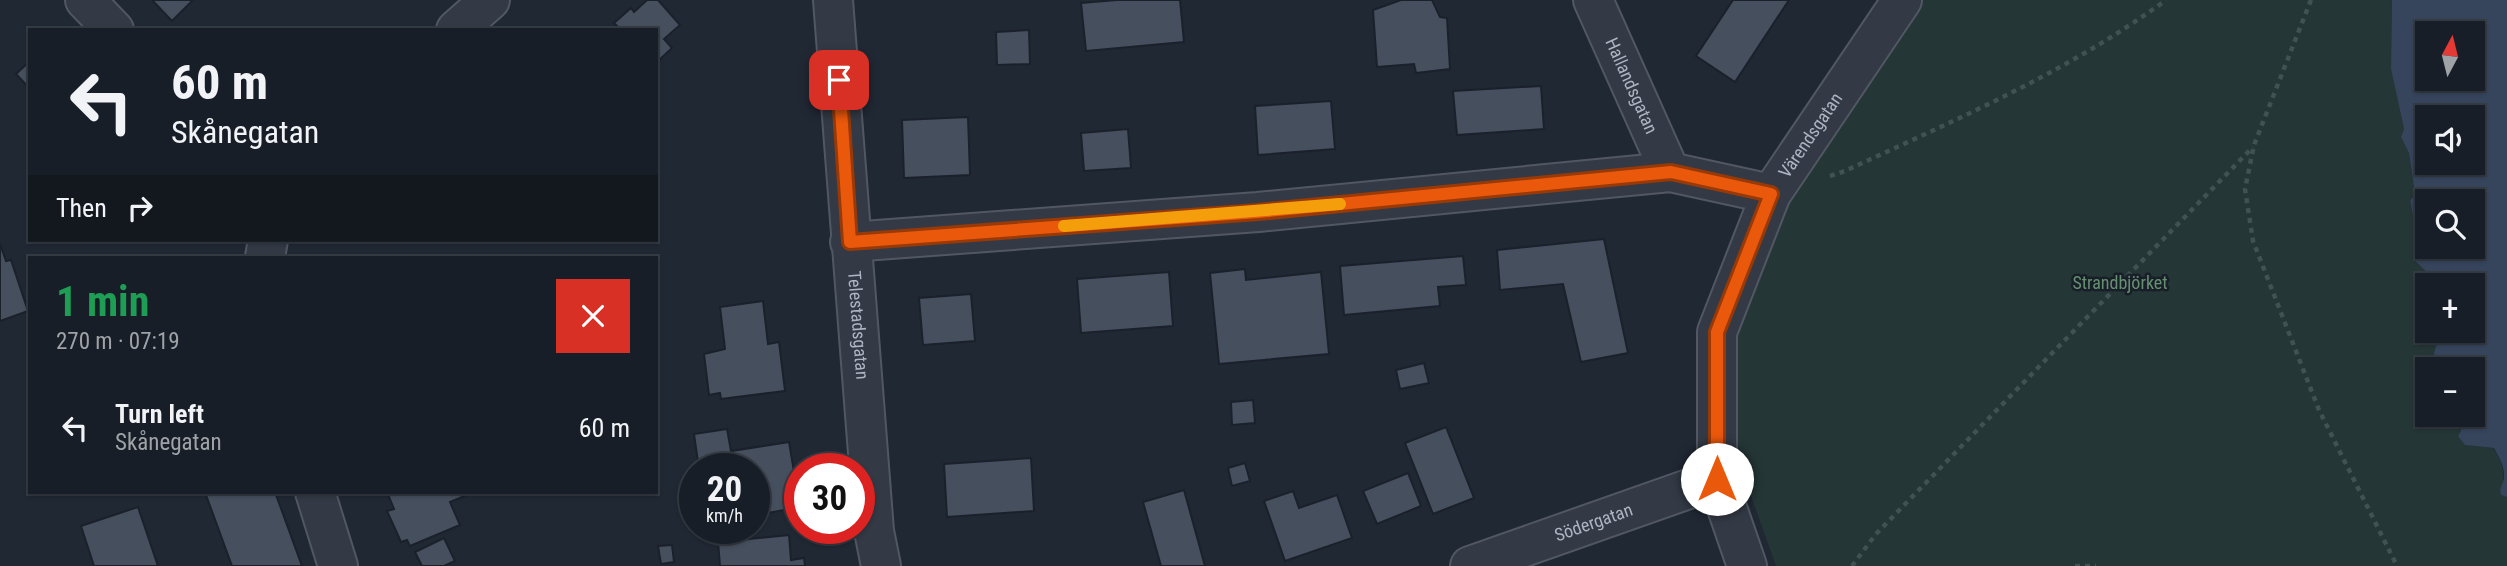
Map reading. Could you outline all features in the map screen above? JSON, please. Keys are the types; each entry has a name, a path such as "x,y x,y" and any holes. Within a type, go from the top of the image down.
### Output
{"street":[{"path":"85,0 112,28"},
{"path":"458,28 490,0"},
{"name":"Telestadsgatan","path":"833,0 874,531 881,566"},
{"name":"Hallandsgatan","path":"1593,0 1671,172"},
{"name":"Värendsgatan","path":"1747,566 1717,479 1717,332 1771,194 1902,0"},
{"path":"850,242 1258,212 1671,172 1771,194"},
{"name":"Södergatan","path":"1470,566 1717,479"},
{"path":"316,494 338,566"}],"path":[{"path":"1771,194 1845,171 1982,108 2121,33 2166,0"},
{"path":"2311,0 2255,145 2245,189 2253,241 2319,410 2397,566"},
{"path":"1852,566 1876,534 2255,145"},
{"path":"2075,566 2096,566"}],"green space":[{"name":"Strandbjörket","path":"1899,0 2392,0 2391,69 2404,129 2401,137 2409,153 2415,194 2410,201 2415,222 2414,260 2428,273 2415,273 2415,343 2438,343 2437,357 2415,357 2415,427 2464,427 2459,433 2465,445 2493,448 2497,454 2503,470 2501,495 2507,497 2507,566 1776,566 1734,448 1734,301"}],"water":[{"path":"2392,0 2507,0 2507,497 2501,495 2504,470 2494,448 2465,445 2458,436 2463,427 2485,427 2485,357 2434,357 2438,343 2485,343 2485,273 2428,273 2414,260 2415,257 2485,259 2485,189 2415,189 2415,194 2409,153 2401,137 2404,129 2391,69"},
{"path":"2415,194 2415,225 2410,201"}],"building":[{"path":"152,0 193,0 172,21"},
{"path":"647,0 658,0 680,25 664,39 672,48 658,61 658,28 615,28 617,26 614,23 631,8 634,12"},
{"path":"1180,0 1184,42 1086,51 1081,3"},
{"path":"1401,0 1432,0 1440,17 1447,18 1450,69 1416,73 1414,64 1377,67 1373,10"},
{"path":"1733,0 1789,0 1735,82 1696,56"},
{"path":"1029,30 1030,64 997,65 996,32"},
{"path":"28,63 28,87 16,74"},
{"path":"1541,86 1544,129 1457,135 1453,91"},
{"path":"1331,101 1335,149 1258,155 1255,106"},
{"path":"968,117 970,175 904,178 902,120"},
{"path":"1128,129 1131,168 1084,171 1081,133"},
{"path":"1604,239 1628,353 1581,362 1563,284 1500,290 1497,250"},
{"path":"0,244 6,261 11,260 28,311 0,321"},
{"path":"1463,256 1466,285 1438,287 1440,306 1344,315 1340,266"},
{"path":"1245,269 1246,280 1321,272 1329,354 1219,364 1210,273"},
{"path":"1169,272 1173,326 1081,333 1077,279"},
{"path":"971,294 975,341 923,345 919,298"},
{"path":"763,301 768,344 779,342 785,391 721,399 720,393 709,395 704,354 725,349 720,307"},
{"path":"1424,363 1429,383 1400,389 1396,370"},
{"path":"1253,400 1255,423 1232,425 1231,402"},
{"path":"1446,427 1474,498 1433,514 1405,443"},
{"path":"727,429 731,451 789,442 791,453 784,453 784,510 770,513 770,453 697,453 694,434"},
{"path":"1031,458 1034,511 947,517 944,464"},
{"path":"1245,463 1250,481 1232,486 1228,468"},
{"path":"1408,473 1421,506 1377,524 1363,491"},
{"path":"1184,490 1205,566 1161,566 1143,502"},
{"path":"1293,491 1299,508 1337,495 1352,538 1285,561 1264,501"},
{"path":"276,494 302,566 232,566 206,495"},
{"path":"388,494 467,495 450,502 460,525 410,546 407,540 401,542 387,511 394,509"},
{"path":"138,507 158,566 94,566 81,526"},
{"path":"784,535 784,544 790,544 791,560 804,558 805,566 720,566 718,544 770,544 770,537"},
{"path":"444,538 455,561 444,566 422,566 415,552"},
{"path":"672,545 674,562 661,564 658,546"}],"slow traffic":[{"path":"1064,226 1340,204"}],"route":[{"path":"839,80 850,242 1258,212 1671,172 1771,194 1717,332 1717,479"}]}
